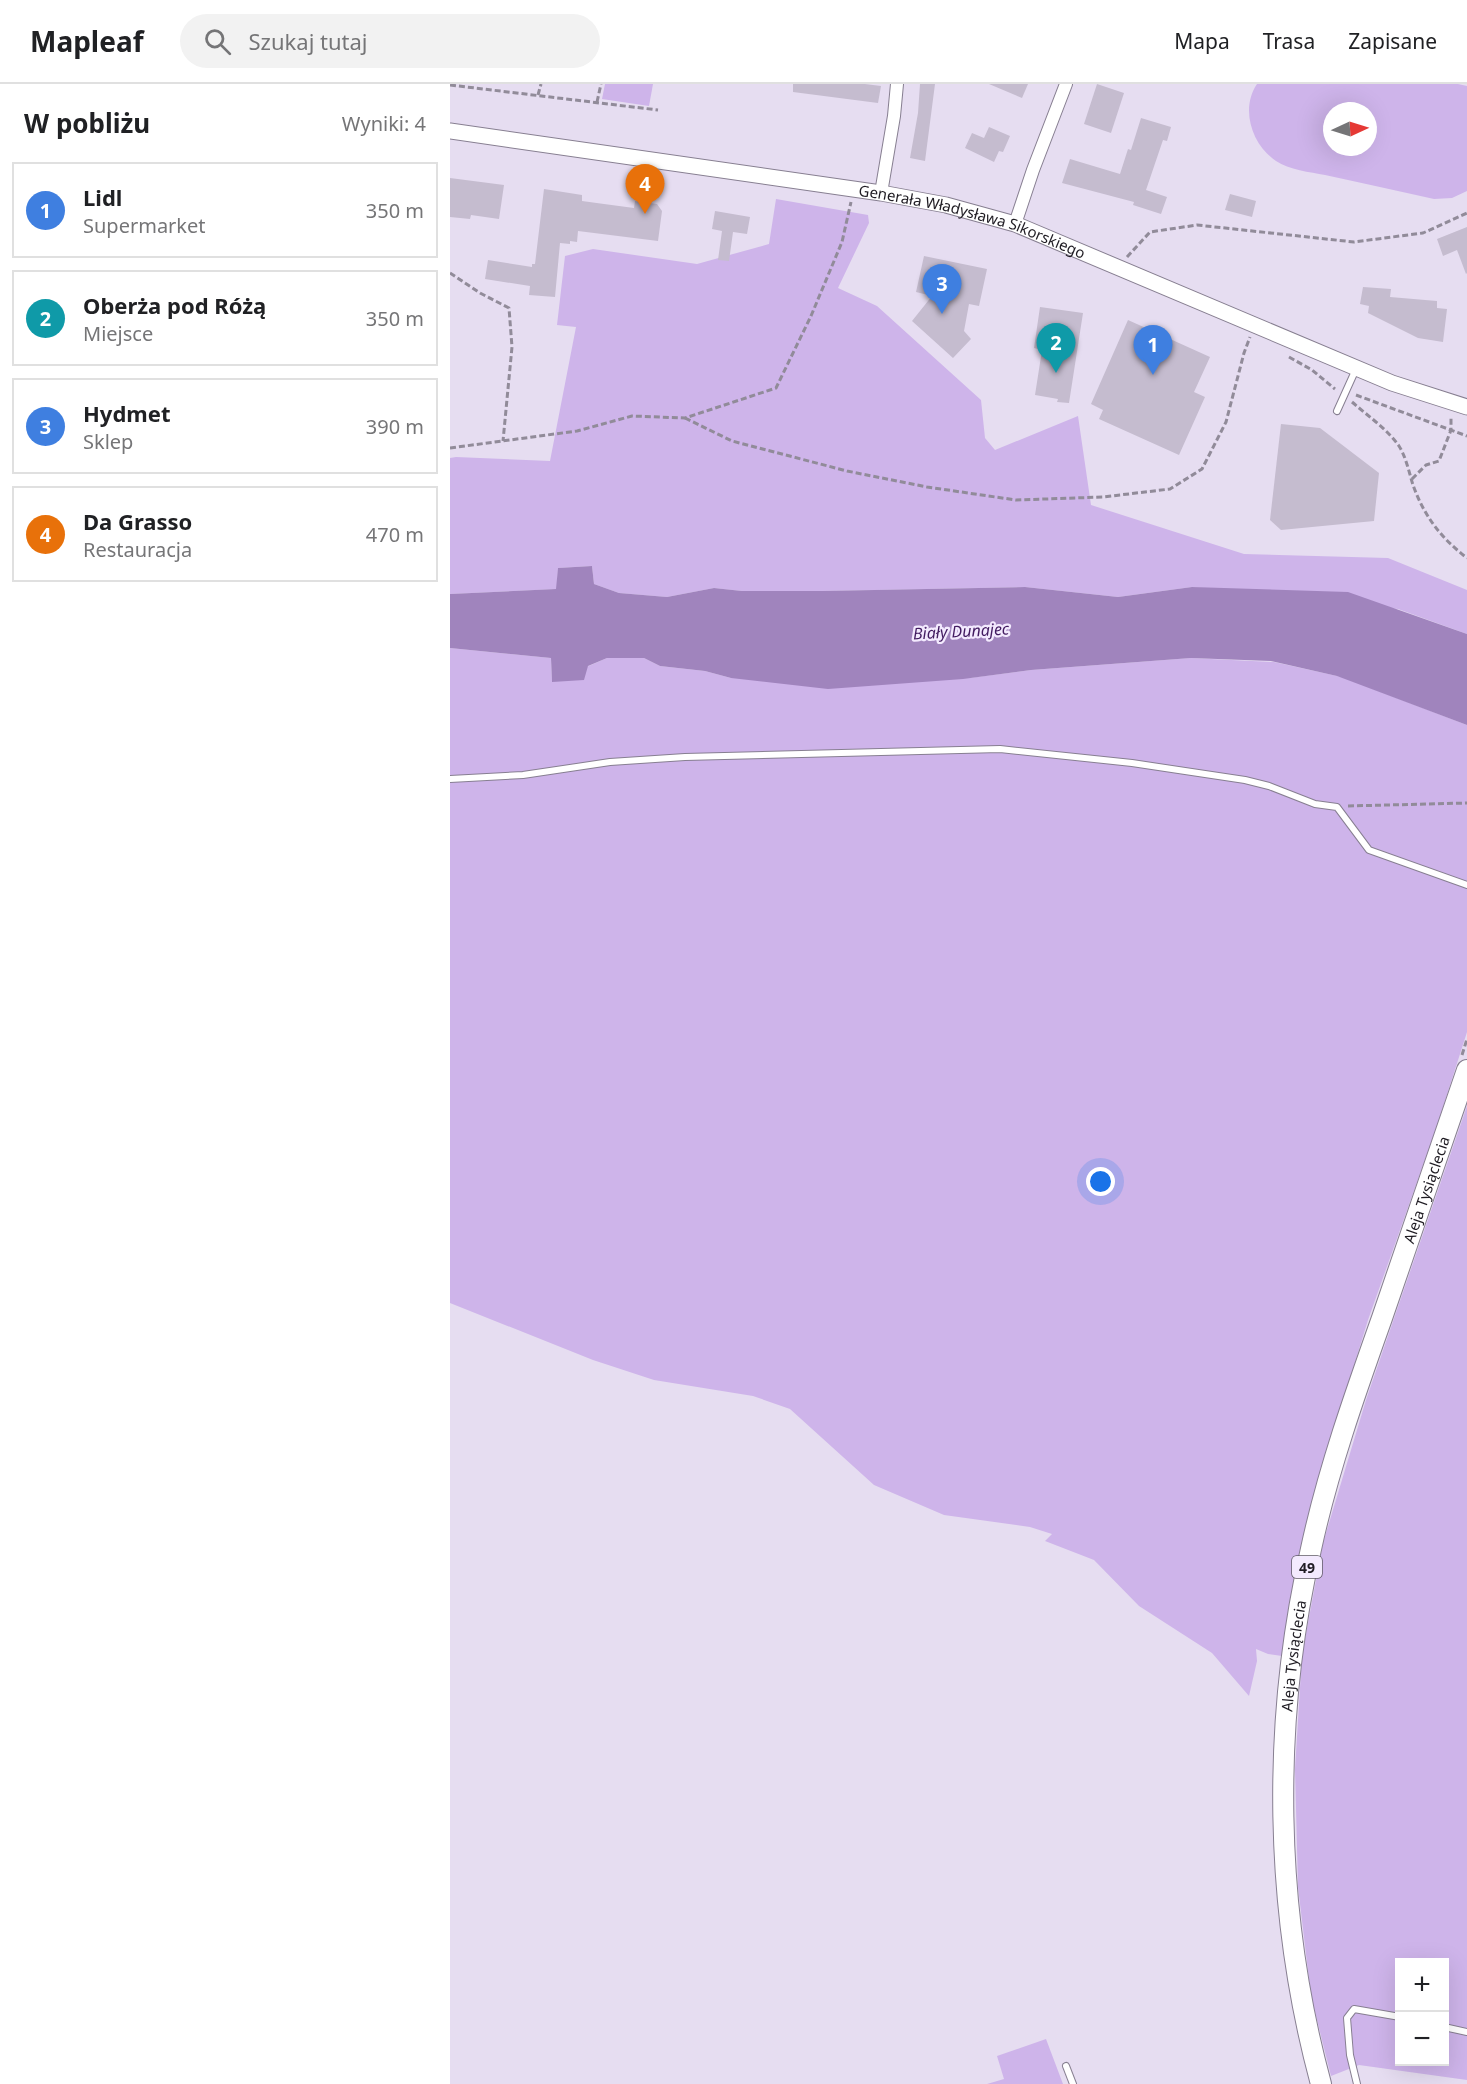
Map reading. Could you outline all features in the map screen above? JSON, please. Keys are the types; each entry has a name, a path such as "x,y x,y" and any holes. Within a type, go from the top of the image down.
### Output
{"main road":[{"name":"Aleja Tysiąclecia","path":"1321,2084 1305,2015 1295,1956 1284,1841 1286,1725 1295,1635 1310,1551 1327,1484 1464,1065"}],"street":[{"path":"881,193 897,84"},
{"path":"1015,224 1066,84"},
{"name":"Generała Władysława Sikorskiego","path":"450,131 881,193 946,205 1015,224 1255,334 1467,407"}],"lane":[{"path":"1337,411 1356,368"},
{"path":"450,779 523,775 610,762 685,757 1000,749 1132,763 1245,780 1269,786 1316,804 1337,807 1369,850 1467,885"},
{"path":"1357,2084 1348,2044 1347,2018 1354,2009 1395,2017"},
{"path":"1449,2028 1467,2032"},
{"path":"1066,2066 1073,2084"}],"path":[{"path":"538,95 541,84"},
{"path":"597,102 601,84"},
{"path":"450,85 477,86 658,110"},
{"path":"450,448 578,431 632,416 685,418 776,387 811,316 842,242 854,189"},
{"path":"1126,258 1150,232 1197,225 1354,242 1423,233 1467,213"},
{"path":"450,273 480,293 509,308 512,346 503,441"},
{"path":"685,418 732,441 847,471 939,489 1016,500 1103,496 1170,489 1202,469 1226,422 1244,353 1255,334"},
{"path":"1284,355 1312,370 1392,437 1400,448 1419,500 1436,529 1451,546 1467,558"},
{"path":"1353,393 1467,436"},
{"path":"1412,480 1426,465 1439,461 1451,430 1450,402"},
{"path":"1337,807 1467,803"},
{"path":"1464,1065 1467,1039"}],"shaded area":[{"path":"605,84 653,84 649,106 602,99"},
{"path":"1257,84 1458,84 1467,86 1467,191 1452,198 1434,199 1287,167 1276,161 1261,146 1251,126 1249,104"},
{"path":"776,199 868,215 869,223 838,288 877,306 981,400 985,438 995,450 1078,416 1091,505 1244,554 1388,558 1467,590 1467,634 1398,609 1192,587 1118,597 1025,587 822,591 742,591 714,588 667,597 619,593 594,584 592,566 558,568 557,589 450,594 450,458 550,461 576,327 557,325 565,256 593,249 697,264 769,244"},
{"path":"450,648 551,658 552,682 607,658 644,658 660,666 705,671 731,678 969,678 1031,670 1191,658 1274,662 1342,677 1467,725 1467,1032 1437,1126 1368,1320 1319,1480 1288,1610 1282,1656 1256,1649 1257,1661 1249,1696 1212,1653 1139,1606 1094,1560 1045,1541 1052,1534 1030,1527 944,1515 874,1485 790,1409 753,1396 654,1380 593,1360 450,1303"},
{"path":"1467,1106 1467,2080 1359,2065 1331,2076 1311,1996 1298,1887 1295,1769 1302,1655 1323,1543 1366,1400"},
{"path":"1046,2039 1063,2084 987,2084 1004,2079 997,2056"}],"water":[{"name":"Biały Dunajec","path":"592,566 594,584 619,593 667,597 714,588 742,591 822,591 1025,587 1118,597 1192,587 1348,592 1467,634 1467,725 1337,676 1271,661 1191,658 828,689 731,678 705,671 660,666 644,658 607,658 588,666 584,680 552,682 551,658 450,648 450,594 556,589 558,568"}],"building":[{"path":"793,84 881,86 878,103 793,92"},
{"path":"920,84 935,84 925,161 910,158 918,113"},
{"path":"989,84 1028,84 1022,98"},
{"path":"1097,84 1124,93 1111,133 1084,124"},
{"path":"1141,118 1171,127 1167,141 1163,140 1146,190 1167,197 1161,214 1133,205 1134,202 1062,183 1070,159 1120,174 1128,149 1131,150"},
{"path":"989,127 1010,136 1003,152 999,151 994,162 965,148 972,133 984,138"},
{"path":"450,178 504,185 499,219 471,215 470,219 450,217"},
{"path":"544,189 582,195 582,201 634,208 635,201 657,204 662,211 658,241 578,231 577,242 560,243 555,297 529,295 530,286 485,279 488,260 532,267 532,264 535,264"},
{"path":"1230,194 1256,201 1252,217 1225,210"},
{"path":"715,211 750,217 747,234 733,232 729,261 718,260 722,231 712,229"},
{"path":"1467,227 1466,274 1457,250 1443,256 1437,239"},
{"path":"924,256 987,269 979,306 969,304 964,331 971,339 953,358 912,321 932,296 916,292"},
{"path":"1363,287 1391,289 1390,297 1437,301 1437,308 1447,309 1443,342 1418,338 1368,313 1369,306 1360,304"},
{"path":"1040,307 1083,313 1069,403 1035,395 1042,350 1034,348"},
{"path":"1128,320 1210,357 1194,392 1205,397 1179,455 1099,419 1103,410 1091,404"},
{"path":"1281,424 1320,428 1379,473 1374,521 1281,530 1270,520"}],"place":[{"name":"Da Grasso","path":"645,214"},
{"name":"Hydmet","path":"942,314"},
{"name":"Oberża pod Różą","path":"1056,373"},
{"name":"Lidl","path":"1153,375"}]}
